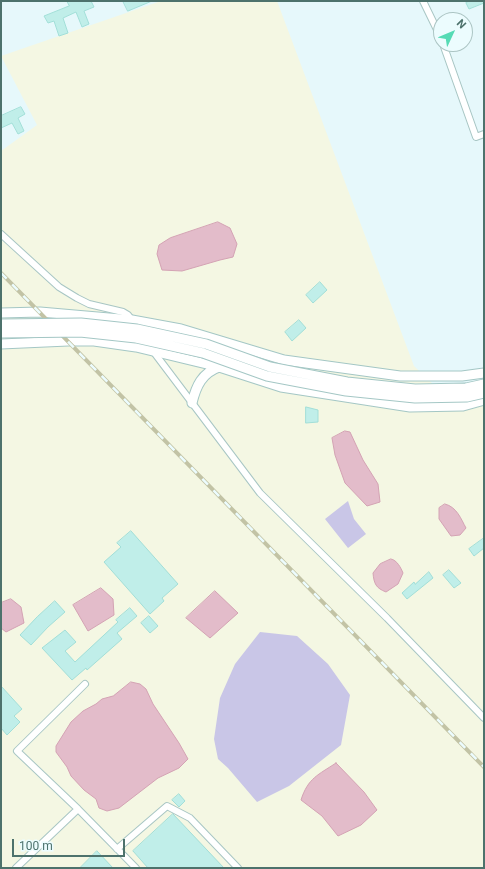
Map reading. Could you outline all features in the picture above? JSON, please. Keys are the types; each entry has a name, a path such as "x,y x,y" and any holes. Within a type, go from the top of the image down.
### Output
{"main road":[{"path":"1,313 40,312 132,320 181,329 284,360 400,376 462,376 484,373"},
{"path":"1,324 81,323 137,329 206,344 270,367 347,382 415,389 466,388 484,384"},
{"path":"1,333 80,332 136,338 203,353 267,376 346,390 415,398 467,397 484,393"},
{"path":"1,344 94,341 136,347 219,367 281,387 410,407 463,406 484,400"},
{"path":"192,403 196,389 204,377 212,370 219,367"}],"street":[{"path":"423,1 433,22"},
{"path":"446,52 476,137 484,134"},
{"path":"1,234 59,287 89,304 123,312 128,315 153,351 260,493 404,635 484,718"},
{"path":"85,684 17,751 78,809 136,868"},
{"path":"117,849 166,806 190,818 238,868"},
{"path":"16,868 78,809"}],"shaded area":[{"path":"161,1 277,1 414,366 459,409 484,404 484,868 1,868 1,151 37,125 1,56"},
{"path":"218,222 230,228 237,244 233,257 182,271 162,270 157,254 159,245 170,238"},
{"path":"345,431 350,432 363,460 378,484 380,502 367,506 345,483 335,455 332,438"},
{"path":"348,501 354,519 366,534 348,548 325,519"},
{"path":"445,504 456,511 466,528 460,535 451,536 439,519 439,508"},
{"path":"391,559 397,563 403,573 398,584 386,592 376,585 373,573 380,564"},
{"path":"101,588 113,599 114,615 88,631 73,605"},
{"path":"215,591 238,613 210,638 186,618"},
{"path":"11,599 21,607 24,623 6,632 1,628 1,603"},
{"path":"260,632 297,636 328,664 350,695 341,745 289,786 257,802 228,768 218,759 214,739 220,698 235,664"},
{"path":"131,682 140,684 146,689 153,704 188,759 179,768 158,778 119,808 107,811 99,808 96,799 84,790 71,776 67,767 56,752 56,746 71,722 83,711 102,699 113,696"},
{"path":"336,763 364,792 377,810 361,825 338,836 322,816 301,800 310,782"}],"building":[{"path":"67,1 91,1 94,7 84,11 89,24 82,27 76,12 63,18 68,33 59,36 54,21 48,23 44,16 69,6"},
{"path":"123,1 152,1 128,11"},
{"path":"470,1 484,1 484,3 469,9 466,3"},
{"path":"21,107 25,114 18,118 24,131 18,134 12,123 1,128 1,116"},
{"path":"320,282 327,290 313,303 306,295"},
{"path":"299,320 306,328 292,341 285,332"},
{"path":"306,407 318,410 318,422 306,423"},
{"path":"131,531 178,584 162,598 164,601 150,614 104,562 121,547 117,543"},
{"path":"484,538 484,548 474,556 469,549"},
{"path":"449,570 461,583 454,588 443,575"},
{"path":"429,572 433,578 407,599 402,593 414,582 415,584"},
{"path":"55,601 65,612 31,645 20,635"},
{"path":"130,608 137,616 117,633 122,639 87,670 86,668 72,680 42,648 65,630 76,642 65,651 75,662 118,622 116,620"},
{"path":"149,616 158,626 150,633 141,623"},
{"path":"1,686 22,709 14,716 20,722 7,735 1,728"},
{"path":"179,794 185,801 179,807 172,800"},
{"path":"173,814 224,868 148,868 133,851"},
{"path":"97,851 113,868 80,868"}],"railway":[{"path":"1,273 484,767"}]}
